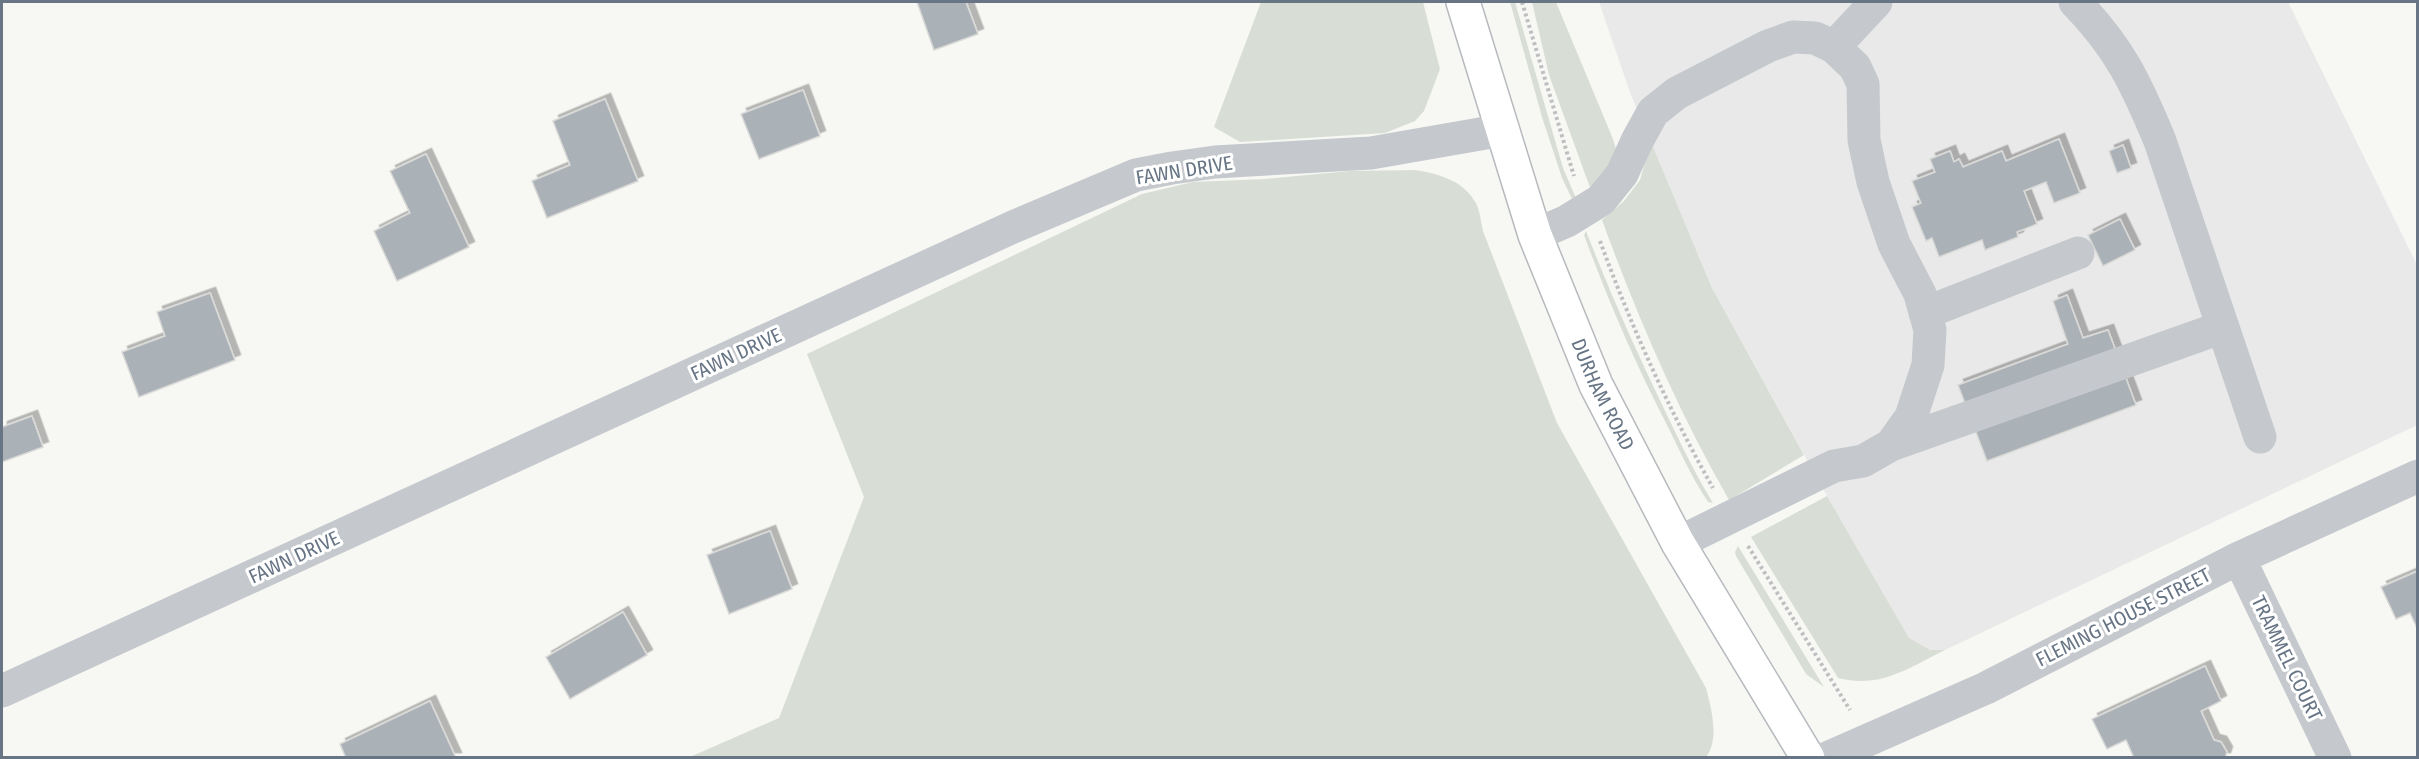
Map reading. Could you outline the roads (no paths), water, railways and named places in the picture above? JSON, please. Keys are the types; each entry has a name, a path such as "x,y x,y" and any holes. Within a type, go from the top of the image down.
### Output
{"main road":[{"name":"DURHAM ROAD","path":"1463,2 1535,235 1596,385 1678,543 1808,758"}],"street":[{"path":"1834,47 1876,2"},
{"path":"2075,2 2104,32 2124,62 2145,105 2160,141 2260,437"},
{"path":"1535,235 1568,221 1601,200 1622,174 1653,112 1677,93 1768,46 1793,37 1815,38 1834,47 1855,67 1863,84 1864,140 1873,182 1894,244 1920,294 1930,330 1928,365 1911,417 1891,445"},
{"name":"FAWN DRIVE","path":"2,692 1003,232 1136,175 1215,162 1371,153 1503,130"},
{"path":"1926,313 2079,253"},
{"path":"1678,543 1834,465 1863,461 1891,445 2223,327"},
{"name":"FLEMING HOUSE STREET","path":"1827,758 1986,688 2239,558 2418,476"},
{"name":"TRAMMEL COURT","path":"2239,558 2335,758"}]}
